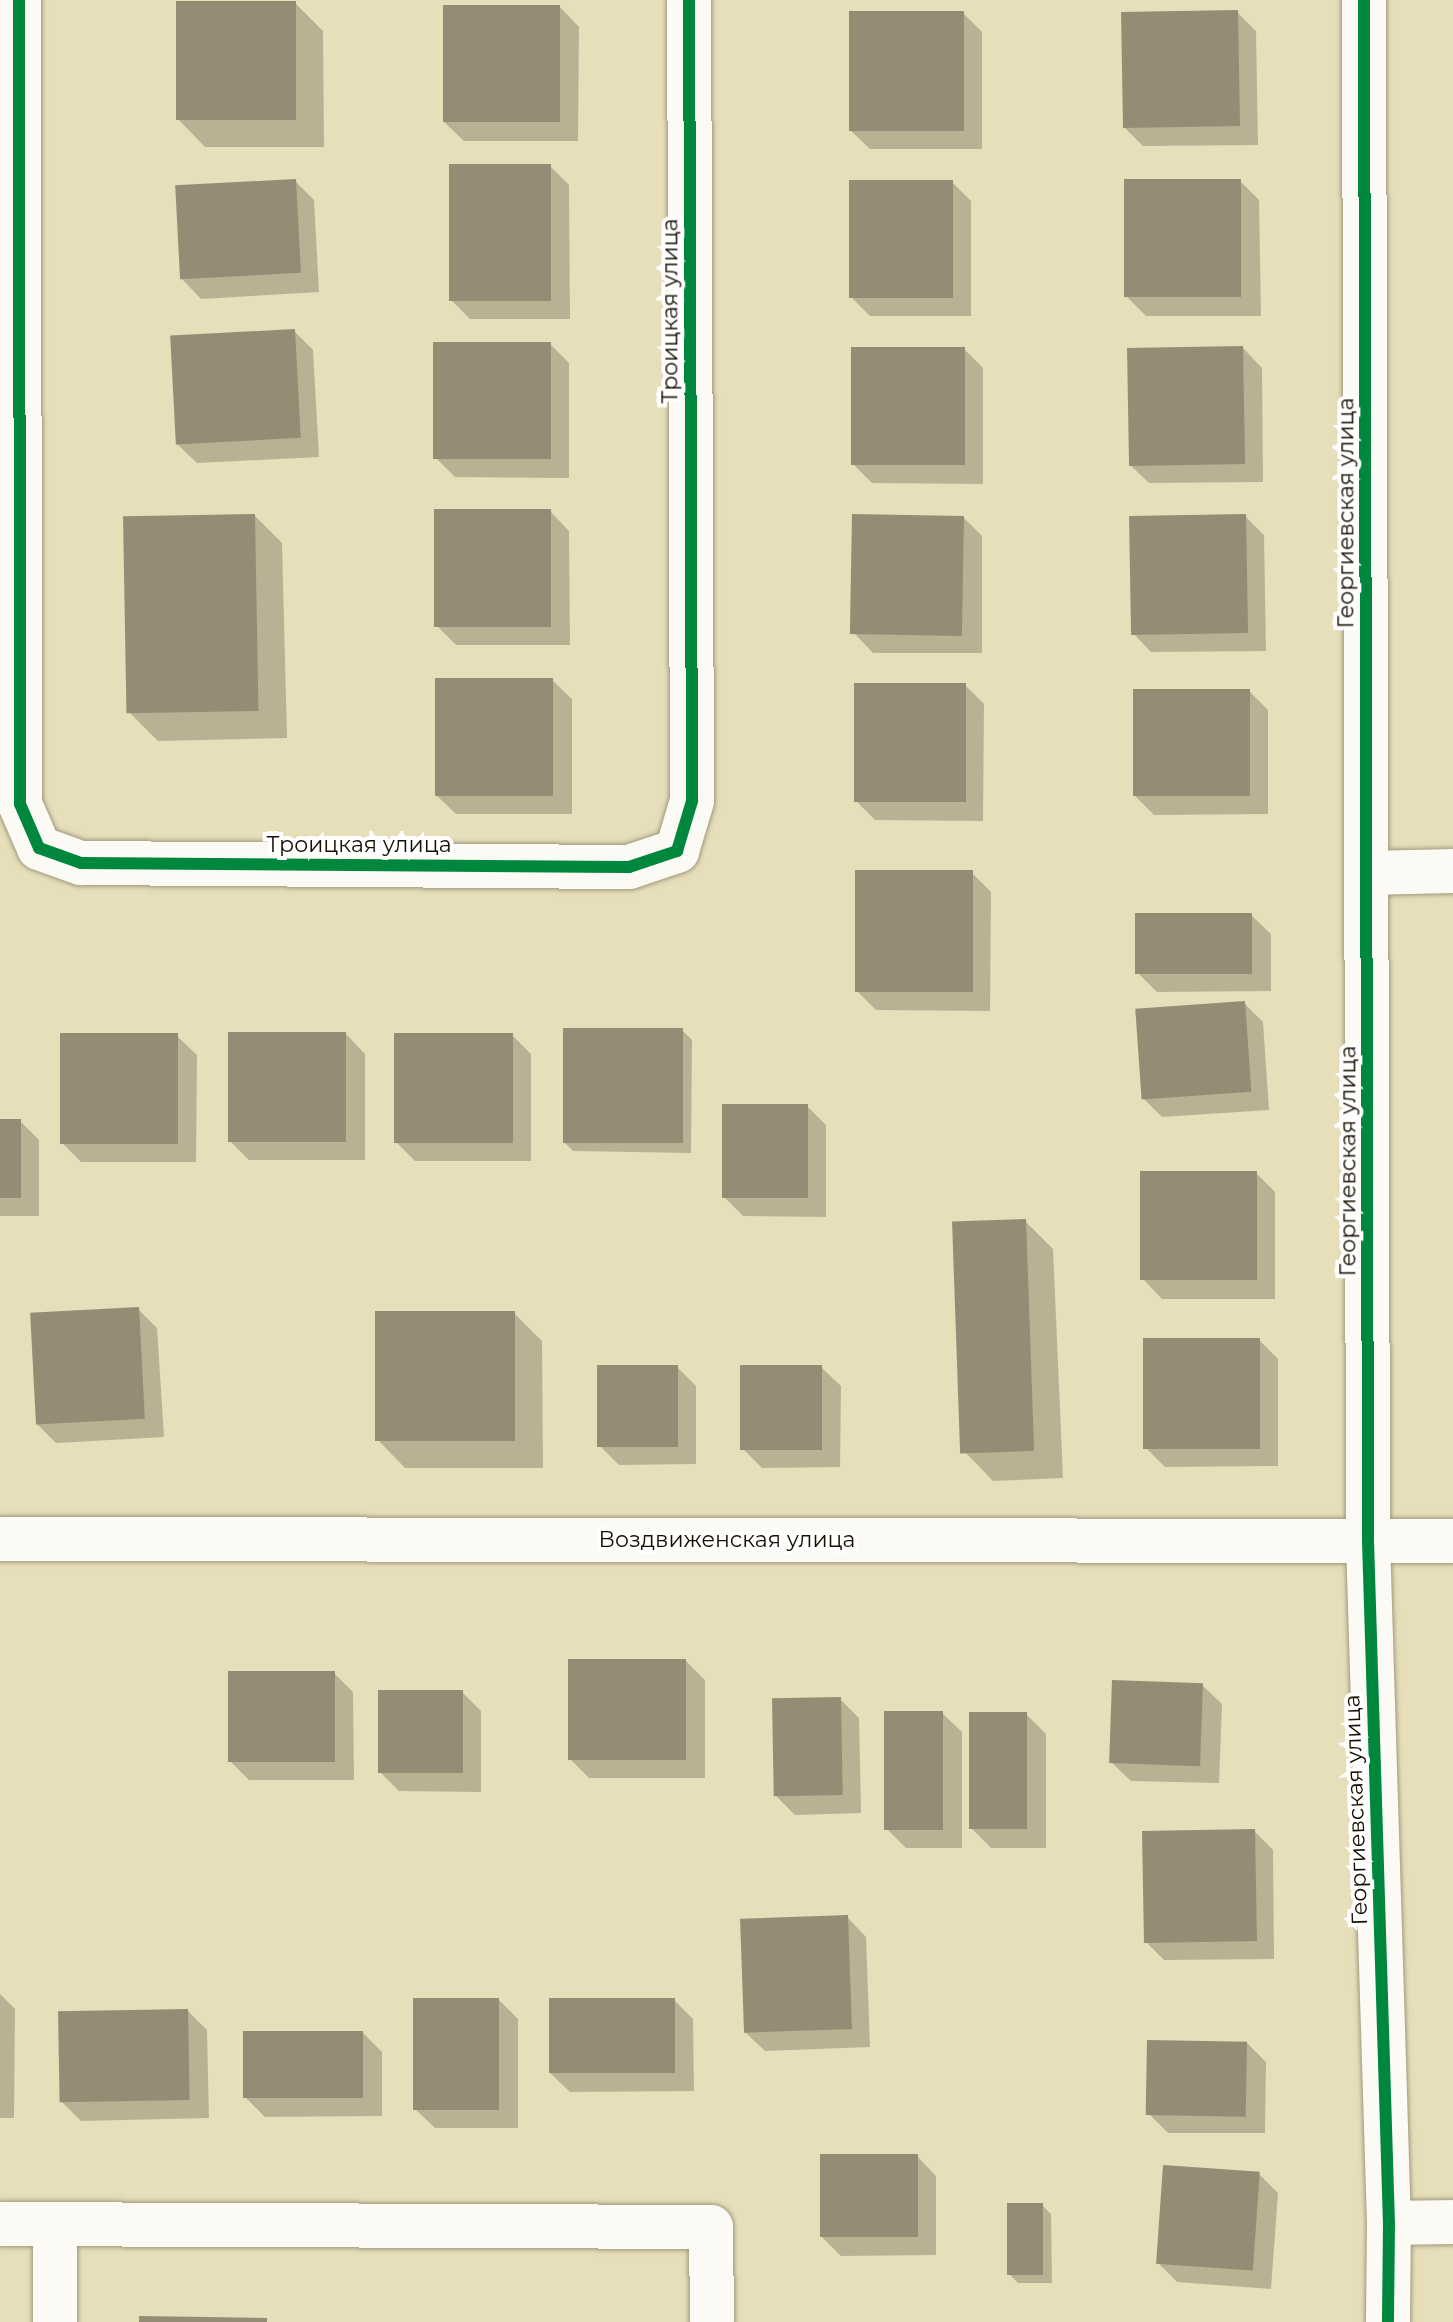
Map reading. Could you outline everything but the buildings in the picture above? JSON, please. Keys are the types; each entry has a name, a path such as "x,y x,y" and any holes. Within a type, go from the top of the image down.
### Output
{"street":[{"name":"Троицкая улица","path":"19,0 20,804 39,848 81,863 629,867 677,851 692,801 689,0"},
{"name":"Георгиевская улица","path":"1364,0 1368,1541 1389,2223 1388,2322"},
{"path":"1368,873 1453,871"},
{"name":"Воздвиженская улица","path":"0,1539 1453,1541"},
{"path":"1389,2223 1453,2222"},
{"path":"0,2224 711,2227 712,2322"},
{"path":"55,2225 55,2322"}],"cycle path":[{"path":"19,0 20,804 39,848 81,863 629,867 677,851 692,801 689,0"},
{"path":"1364,0 1368,1541 1389,2223 1388,2322"}]}
